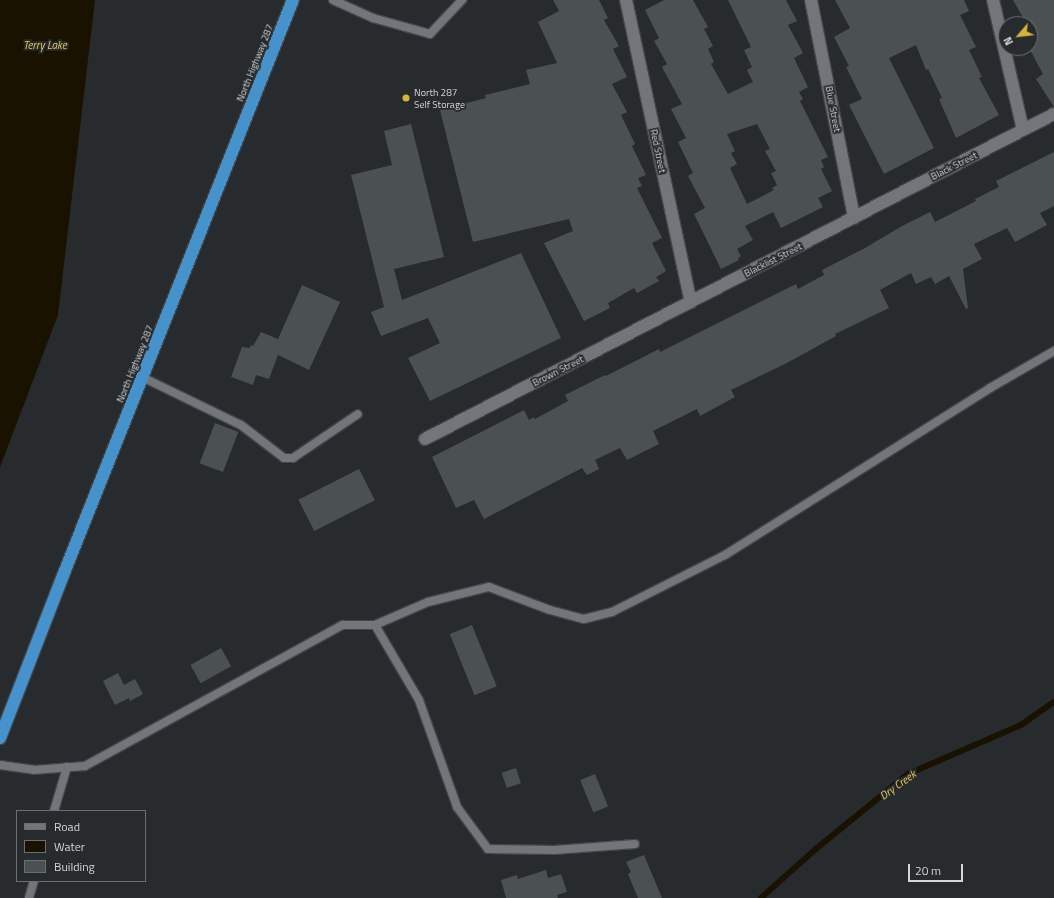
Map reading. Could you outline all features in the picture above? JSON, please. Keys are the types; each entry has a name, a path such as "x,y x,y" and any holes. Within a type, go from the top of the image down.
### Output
{"highway":[{"name":"North Highway 287","path":"0,738 142,377 293,0"}],"street":[{"name":"Red Street","path":"626,0 691,302"},
{"name":"Blue Street","path":"811,0 854,218"},
{"path":"993,0 1023,130"},
{"name":"Black Street","path":"854,218 1054,114"},
{"name":"Blacklist Street","path":"691,302 854,218"},
{"name":"Brown Street","path":"425,439 691,302"}],"lane":[{"path":"333,0 373,18 430,34 462,0"},
{"path":"0,765 34,770 85,766 343,625 375,625 428,602 489,587 550,610 584,619 612,612 725,555 990,388 1054,351"},
{"path":"142,377 241,425 284,458 293,458 358,414"},
{"path":"375,625 419,700 457,807 488,849 556,850 635,844"},
{"path":"54,810 67,767"},
{"path":"29,898 34,882"}],"water":[{"name":"Terry Lake","path":"0,0 95,0 58,315 0,467"}],"building":[{"path":"553,0 599,0 608,18 604,20 619,46 613,49 627,77 612,84 627,112 621,115 635,144 632,146 646,175 638,178 642,186 637,188 662,238 652,243 666,271 656,277 659,281 637,293 634,288 608,303 610,308 584,321 544,243 573,231 569,219 473,242 440,110 486,98 485,95 530,84 526,70 557,63 538,22 559,11"},
{"path":"664,0 693,0 708,27 704,29 713,46 708,49 714,62 711,64 728,94 753,82 747,70 752,67 744,50 751,47 728,0 786,0 797,21 788,25 803,53 794,58 808,87 799,92 803,99 800,101 828,157 821,160 824,167 821,169 832,191 818,198 823,207 781,228 773,212 745,226 753,240 737,249 741,256 738,258 739,260 721,269 694,214 705,208 688,176 693,173 678,142 686,138 671,109 682,104 662,67 667,64 654,41 659,38 645,10","holes":["757,124 770,149 765,151 776,171 771,173 777,185 772,188 774,190 747,204 730,168 737,164 731,153 735,151 727,134"]},
{"path":"835,0 964,0 969,11 960,15 976,47 969,50 982,77 979,78 999,115 956,138 939,99 942,98 928,69 926,70 916,45 889,58 934,148 884,174 849,105 862,99 846,67 849,66 834,37 850,28"},
{"path":"1013,0 1054,0 1054,107 1036,79 1043,74 1033,56 1038,56 1038,16 1022,16"},
{"path":"411,124 444,257 394,269 402,300 521,253 561,338 430,401 408,358 440,343 428,318 381,336 371,312 384,307 351,175 392,165 384,131"},
{"path":"1054,152 1054,206 1040,213 1047,225 1015,242 1007,228 974,244 982,259 963,269 968,308 966,309 949,276 935,284 931,277 916,284 911,273 880,290 889,308 835,334 836,336 785,364 731,390 735,397 700,416 697,409 653,431 659,444 627,460 620,448 595,460 599,469 587,475 582,468 484,519 474,500 456,508 432,457 524,410 529,420 534,417 535,419 568,401 565,395 659,349 660,352 796,284 798,289 824,275 822,270 930,212 935,222 976,201 975,199 999,187 996,181"},
{"path":"302,285 340,302 309,370 278,355 269,379 256,375 253,385 231,377 242,347 250,348 251,345 253,346 261,332 278,339"},
{"path":"215,423 238,432 223,472 200,463"},
{"path":"359,469 375,500 314,531 298,500"},
{"path":"472,625 497,686 474,695 450,634"},
{"path":"221,648 231,666 201,683 190,665"},
{"path":"118,673 124,685 135,679 143,694 130,701 129,698 115,705 103,681"},
{"path":"516,768 521,783 507,788 502,773"},
{"path":"595,774 608,806 593,812 580,780"},
{"path":"644,855 662,898 638,898 628,874 631,872 626,862"},
{"path":"546,870 548,878 561,874 567,892 557,895 558,898 506,898 501,880 517,875 518,879"}],"waterway":[{"name":"Dry Creek","path":"761,898 816,849 908,774 1021,725 1054,702"}],"place":[{"name":"North 287 Self Storage","path":"406,98"}]}
